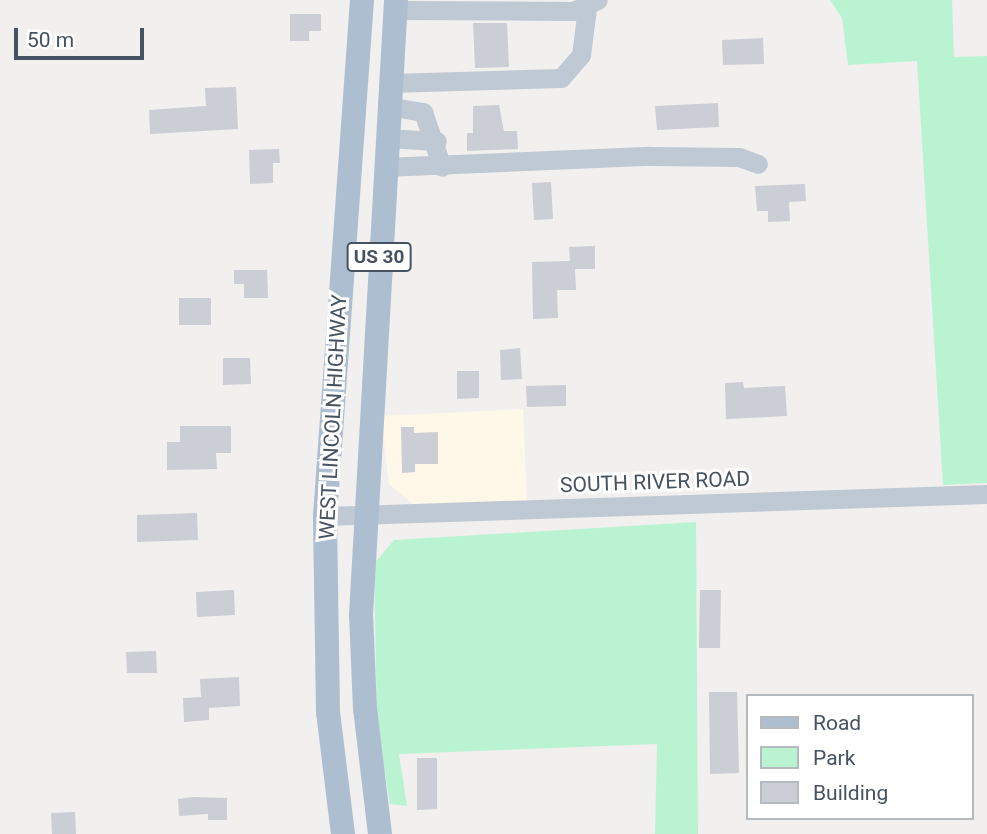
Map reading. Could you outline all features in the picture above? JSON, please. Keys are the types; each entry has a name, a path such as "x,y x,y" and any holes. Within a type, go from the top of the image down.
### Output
{"main road":[{"name":"WEST LINCOLN HIGHWAY","path":"343,834 328,712 325,516 362,0"},
{"name":"WEST LINCOLN HIGHWAY","path":"380,834 364,695 361,615 395,5"}],"street":[{"path":"389,95 561,78 581,54 592,4 483,14 395,5"},
{"path":"389,95 423,112 437,141 442,167"},
{"path":"386,138 437,141"},
{"path":"384,167 442,167 650,156 739,157 758,164"},
{"name":"SOUTH RIVER ROAD","path":"325,516 987,494"}],"shaded area":[{"path":"523,409 527,503 414,505 389,484 381,416"}],"green space":[{"path":"830,0 952,0 954,57 987,56 987,483 943,485 917,61 848,65 842,18"},
{"path":"696,522 698,834 655,834 657,744 399,754 407,806 390,804 377,724 374,564 394,540"}],"building":[{"path":"290,14 321,14 321,31 309,31 309,41 290,41"},
{"path":"473,23 507,23 509,67 475,68"},
{"path":"763,38 764,64 723,65 722,40"},
{"path":"236,87 238,129 150,134 149,110 206,106 205,88"},
{"path":"718,103 719,127 657,130 655,106"},
{"path":"499,105 504,131 517,131 518,149 467,151 467,133 473,133 473,106"},
{"path":"279,149 280,163 273,163 273,183 250,184 249,150"},
{"path":"551,182 553,219 534,220 532,183"},
{"path":"805,184 806,201 789,202 790,221 768,222 768,211 757,211 755,186"},
{"path":"595,246 595,269 575,269 576,290 557,290 558,318 533,319 532,262 570,261 569,247"},
{"path":"234,270 267,270 268,298 244,298 244,284 234,284"},
{"path":"179,298 211,298 211,325 179,325"},
{"path":"520,348 522,379 501,380 500,350"},
{"path":"223,358 250,358 251,384 223,385"},
{"path":"457,371 479,371 479,398 457,399"},
{"path":"743,382 744,388 785,386 787,416 726,419 725,383"},
{"path":"566,385 566,406 527,407 526,386"},
{"path":"180,426 231,426 231,453 216,453 217,469 167,470 167,442 180,442"},
{"path":"401,427 414,427 414,433 438,432 438,464 415,464 415,472 402,473"},
{"path":"197,513 198,540 137,542 137,515"},
{"path":"234,590 235,615 197,617 196,592"},
{"path":"700,590 721,590 720,648 699,648"},
{"path":"156,651 157,673 127,673 126,652"},
{"path":"239,677 240,706 209,708 209,720 184,722 183,698 201,697 200,679"},
{"path":"709,692 737,692 739,773 710,774"},
{"path":"417,758 437,758 437,809 417,810"},
{"path":"227,798 227,820 208,820 208,814 179,816 178,799"},
{"path":"75,812 76,834 52,834 51,813"}]}
